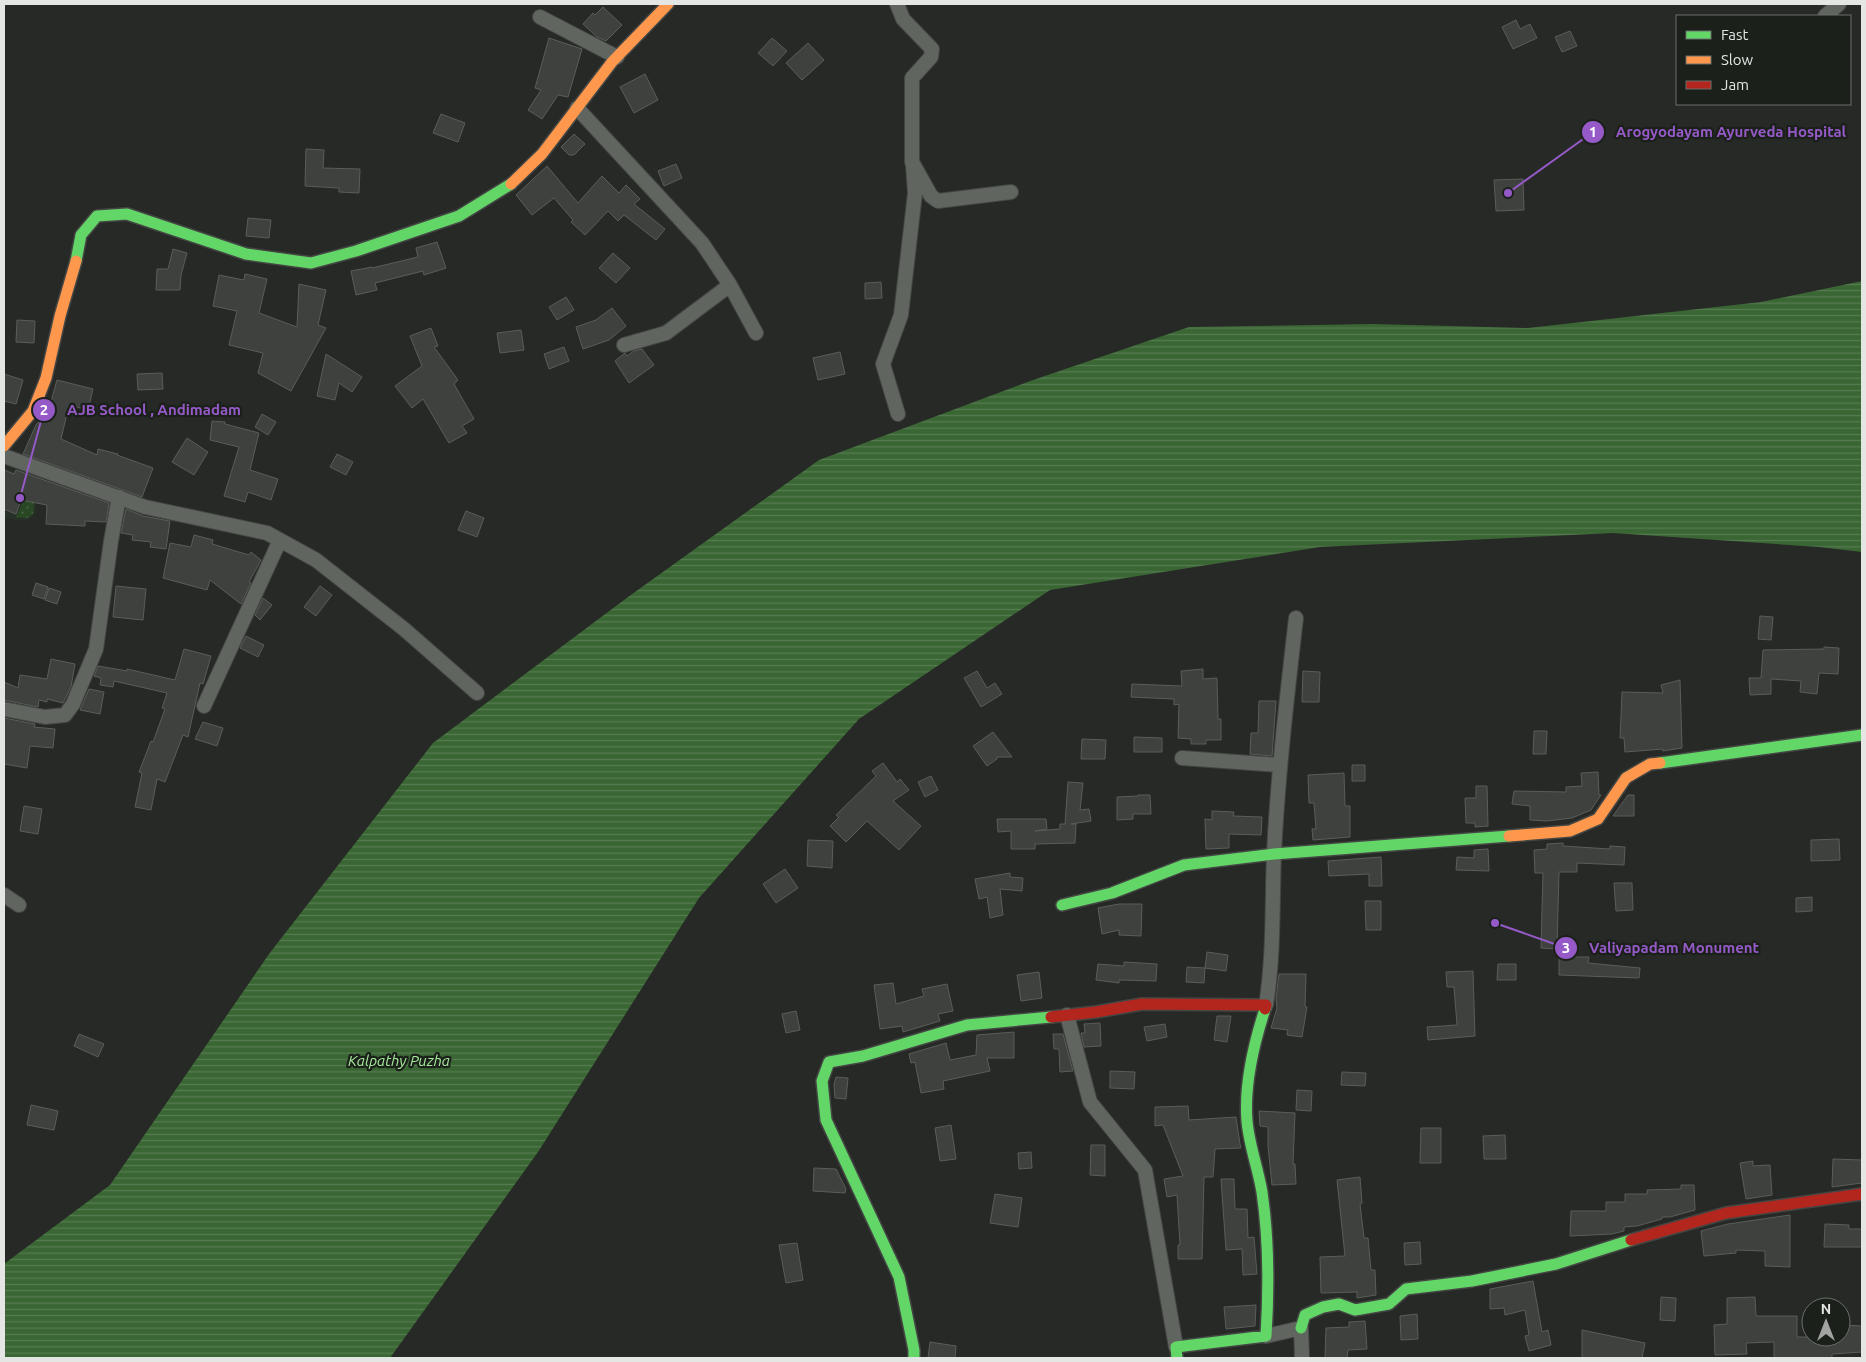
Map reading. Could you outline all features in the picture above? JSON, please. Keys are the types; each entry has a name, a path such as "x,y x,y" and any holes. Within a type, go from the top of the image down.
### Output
{"street":[{"path":"4,446 33,411 46,378 60,316 73,275 81,236 97,216 127,214 246,254 312,263 356,251 459,216 510,185 542,154 617,57 668,4"},
{"path":"897,4 903,19 932,49 931,57 912,78 912,162 915,193 901,315 883,364 898,414"},
{"path":"1826,15 1839,4"},
{"path":"540,17 617,57"},
{"path":"577,108 702,243 730,285 756,333"},
{"path":"912,162 931,196 938,201 1011,192"},
{"path":"624,345 666,333 730,285"},
{"path":"4,456 145,507 267,533 316,560 404,629 477,693"},
{"path":"4,709 45,717 65,715 73,704 96,650 119,497"},
{"path":"204,706 280,540"},
{"path":"1266,1336 1269,1278 1262,1192 1247,1121 1249,1075 1258,1031 1266,1005 1270,975 1274,854 1280,765 1296,618"},
{"path":"1062,905 1112,894 1184,865 1274,854 1570,831 1598,819 1626,778 1650,764 1862,735"},
{"path":"1182,758 1280,765"},
{"path":"4,895 19,905"},
{"path":"914,1358 899,1277 826,1120 822,1081 829,1062 863,1056 967,1025 1068,1015 1142,1004 1266,1005"},
{"path":"1068,1015 1090,1102 1145,1170 1177,1352 1301,1328"},
{"path":"1302,1358 1301,1328 1305,1315 1324,1307 1339,1304 1355,1310 1389,1304 1406,1289 1472,1282 1556,1264 1653,1233 1726,1213 1862,1194"}],"shaded area":[{"path":"4,467 39,481 35,514 27,521 4,518"},
{"path":"31,485 36,487 33,514 27,518 16,517"}],"water":[{"name":"Kalpathy Puzha","path":"1862,281 1862,552 1819,547 1613,533 1320,547 1050,590 859,719 699,898 538,1152 390,1358 4,1358 4,1264 110,1185 269,954 433,743 628,597 819,460 1033,380 1189,327 1372,324 1528,328 1761,302"}],"building":[{"path":"603,7 622,25 606,41 597,37 583,24 593,13 595,15"},
{"path":"1516,20 1520,29 1530,24 1537,38 1513,49 1502,27"},
{"path":"1570,31 1577,46 1562,52 1555,37"},
{"path":"549,38 582,49 568,97 558,95 542,119 528,110 541,90 535,88"},
{"path":"772,38 787,51 773,66 758,53"},
{"path":"808,43 824,60 802,80 786,63"},
{"path":"645,74 658,100 634,113 620,87"},
{"path":"441,114 465,123 458,142 433,133"},
{"path":"574,134 585,144 574,155 569,155 561,147"},
{"path":"306,149 324,150 323,168 360,169 359,193 339,192 339,188 305,186"},
{"path":"676,164 682,178 664,186 658,171"},
{"path":"547,166 578,203 602,176 619,193 626,185 640,199 634,204 665,229 656,240 624,215 618,221 608,211 585,235 571,222 573,220 554,198 532,215 516,195"},
{"path":"1523,179 1524,210 1496,211 1494,180"},
{"path":"248,218 271,220 269,238 246,236"},
{"path":"437,242 446,268 424,275 423,271 375,283 377,290 356,295 351,271 418,257 416,248"},
{"path":"173,249 187,253 181,275 180,290 156,290 157,269 168,269"},
{"path":"613,253 630,268 616,283 599,268"},
{"path":"245,274 267,279 259,313 297,327 299,284 326,290 318,325 326,328 291,391 258,373 263,353 229,345 237,311 213,306 219,275 244,280"},
{"path":"881,282 882,298 865,299 865,283"},
{"path":"566,297 574,310 557,320 549,307"},
{"path":"612,308 626,326 609,340 583,349 576,327 596,320"},
{"path":"17,320 35,321 34,343 16,342"},
{"path":"431,328 438,346 434,347 458,380 454,384 474,419 462,426 467,433 449,443 423,399 412,408 395,386 422,366 410,336"},
{"path":"521,330 524,350 500,353 497,333"},
{"path":"564,347 569,361 549,369 544,354"},
{"path":"642,349 654,365 629,383 615,361 625,353 627,356 634,351"},
{"path":"840,352 845,374 818,380 813,358"},
{"path":"326,354 362,377 352,392 339,383 335,400 317,396"},
{"path":"162,373 163,389 138,390 137,374"},
{"path":"4,374 23,380 16,404 4,401"},
{"path":"57,380 93,389 88,410 69,405 61,439 97,455 98,449 118,454 153,468 142,497 23,454 36,425 39,421 45,423"},
{"path":"262,414 276,422 268,435 255,427"},
{"path":"212,421 225,422 225,424 259,433 250,470 278,479 271,500 248,492 245,502 224,496 239,447 210,440"},
{"path":"187,438 208,452 194,475 172,462"},
{"path":"337,454 353,462 346,475 330,467"},
{"path":"4,470 14,474 16,470 109,503 106,522 85,521 85,526 46,524 47,505 21,500 16,514 4,509"},
{"path":"126,509 143,516 170,521 166,549 150,547 151,542 132,540 133,535 121,533"},
{"path":"466,511 484,518 477,537 458,530"},
{"path":"194,535 213,540 212,544 249,555 251,552 261,560 249,582 251,583 241,604 210,580 207,590 163,578 170,543 191,547"},
{"path":"36,583 48,587 44,599 32,595"},
{"path":"116,586 146,589 143,620 113,617"},
{"path":"320,586 332,595 316,616 304,607"},
{"path":"49,588 61,592 57,604 45,600"},
{"path":"263,598 272,605 260,620 255,615"},
{"path":"1760,616 1773,617 1771,640 1758,639"},
{"path":"246,636 264,645 258,657 240,648"},
{"path":"1824,647 1839,648 1838,674 1819,673 1817,694 1800,692 1801,681 1771,679 1771,694 1750,695 1749,678 1761,678 1763,650 1824,649"},
{"path":"184,649 211,656 203,684 200,683 188,737 183,735 165,782 157,779 151,810 135,807 142,773 139,772 165,709 162,708 167,693 114,681 113,687 100,685 101,678 94,676 98,666 127,671 127,669 175,680"},
{"path":"51,659 75,664 71,687 63,703 47,699 47,702 39,700 38,707 4,700 4,682 18,688 20,675 47,679"},
{"path":"1203,669 1203,679 1217,678 1218,719 1221,719 1221,740 1206,740 1206,744 1191,744 1191,739 1178,738 1179,704 1174,705 1174,699 1131,697 1132,684 1182,686 1181,671"},
{"path":"977,671 987,688 995,683 1002,694 981,707 964,678"},
{"path":"1303,671 1320,672 1319,702 1302,702"},
{"path":"1680,680 1682,748 1663,751 1663,749 1625,752 1624,738 1620,738 1622,692 1663,693 1661,685"},
{"path":"89,689 104,692 100,714 80,710"},
{"path":"1259,701 1276,701 1272,756 1250,754 1251,733 1258,733"},
{"path":"4,718 35,724 34,727 55,729 53,748 30,746 27,768 4,764"},
{"path":"203,722 223,728 217,746 195,739"},
{"path":"1534,731 1547,731 1546,754 1533,754"},
{"path":"993,732 1012,757 997,757 987,766 973,746"},
{"path":"1134,737 1162,738 1162,752 1134,752"},
{"path":"1082,739 1106,740 1105,759 1081,759"},
{"path":"883,763 897,782 900,779 909,790 893,801 921,826 899,850 867,821 846,842 830,826 839,817 836,815 876,776 872,771"},
{"path":"1352,765 1365,765 1365,781 1352,781"},
{"path":"1598,772 1599,795 1601,795 1591,810 1572,818 1547,821 1530,820 1530,806 1512,804 1514,791 1566,792 1566,787 1582,786 1581,773"},
{"path":"1344,773 1345,806 1350,806 1350,837 1313,840 1312,829 1316,829 1314,803 1309,803 1308,775"},
{"path":"931,776 938,790 925,797 918,782"},
{"path":"1068,782 1083,783 1080,810 1089,809 1091,821 1071,824 1076,824 1075,843 1035,844 1035,849 1011,849 1011,831 998,832 997,819 1046,819 1047,829 1035,831 1060,829 1060,824 1065,824"},
{"path":"1476,786 1487,786 1488,826 1475,827 1475,823 1466,823 1465,798 1476,798"},
{"path":"1150,795 1151,814 1133,814 1133,819 1117,820 1117,797"},
{"path":"1628,795 1634,795 1634,816 1613,816"},
{"path":"24,806 42,809 38,834 20,831"},
{"path":"1212,811 1234,812 1233,816 1262,817 1261,835 1229,834 1229,848 1206,849 1205,819 1212,820"},
{"path":"1839,839 1840,860 1811,861 1811,840"},
{"path":"808,840 833,841 832,868 807,866"},
{"path":"1563,843 1563,846 1610,849 1610,846 1625,847 1624,865 1577,863 1577,872 1559,872 1557,949 1541,948 1543,873 1535,873 1534,850 1547,849 1547,844"},
{"path":"1488,849 1489,871 1456,870 1457,857 1474,858 1474,850"},
{"path":"1381,857 1382,886 1369,886 1369,874 1329,876 1328,861"},
{"path":"785,869 798,888 776,903 763,884"},
{"path":"1010,873 1010,877 1023,878 1022,891 1000,889 1003,915 990,918 987,897 979,899 975,879"},
{"path":"1614,883 1632,883 1633,910 1616,911"},
{"path":"1812,897 1812,911 1796,912 1796,898"},
{"path":"1365,901 1381,901 1381,930 1366,930"},
{"path":"1119,904 1142,904 1141,936 1119,935 1119,930 1102,934 1098,908"},
{"path":"1207,952 1228,955 1226,971 1205,968"},
{"path":"1559,957 1589,957 1588,963 1640,968 1639,978 1559,975"},
{"path":"1124,962 1157,964 1156,981 1119,980 1119,983 1096,980 1098,964 1124,966"},
{"path":"1498,964 1516,964 1516,980 1497,980"},
{"path":"1187,967 1205,968 1204,983 1186,982"},
{"path":"1473,971 1475,1036 1428,1040 1427,1027 1457,1025 1454,987 1447,987 1446,972"},
{"path":"1039,972 1042,998 1021,1001 1017,975"},
{"path":"1279,974 1306,974 1305,1006 1307,1007 1302,1037 1287,1035 1288,1030 1271,1028 1277,1008 1276,999"},
{"path":"893,983 896,1004 924,996 922,989 947,984 953,1011 938,1014 940,1021 903,1032 902,1026 880,1029 874,985"},
{"path":"796,1011 800,1030 786,1033 782,1014"},
{"path":"1217,1016 1231,1016 1227,1042 1214,1040"},
{"path":"1100,1023 1101,1046 1084,1047 1081,1033 1085,1033 1084,1024"},
{"path":"1165,1024 1167,1037 1147,1041 1144,1027"},
{"path":"1014,1032 1014,1058 987,1058 990,1071 943,1081 944,1089 921,1093 915,1062 911,1063 909,1054 946,1043 950,1060 976,1055 977,1035"},
{"path":"79,1034 104,1044 98,1057 74,1046"},
{"path":"1053,1034 1063,1034 1073,1071 1060,1072 1059,1049 1054,1049"},
{"path":"1110,1071 1135,1072 1134,1089 1110,1088"},
{"path":"1342,1072 1366,1073 1365,1086 1341,1085"},
{"path":"836,1077 848,1078 846,1099 835,1098 834,1085"},
{"path":"1297,1090 1312,1091 1311,1111 1296,1110"},
{"path":"31,1105 58,1111 54,1130 27,1125"},
{"path":"1188,1106 1189,1120 1236,1117 1241,1148 1215,1149 1213,1177 1204,1177 1202,1259 1178,1259 1178,1245 1180,1245 1177,1195 1167,1197 1164,1179 1183,1176 1163,1125 1155,1126 1155,1107"},
{"path":"1259,1111 1295,1113 1293,1164 1295,1164 1296,1184 1272,1185 1268,1127 1260,1126"},
{"path":"951,1125 956,1159 940,1161 935,1128"},
{"path":"1421,1128 1441,1128 1441,1163 1420,1163"},
{"path":"1505,1135 1506,1159 1484,1159 1483,1136"},
{"path":"1091,1145 1105,1145 1105,1176 1090,1175"},
{"path":"1031,1152 1032,1168 1019,1169 1018,1153"},
{"path":"1833,1159 1862,1160 1862,1183 1832,1187"},
{"path":"1753,1161 1753,1166 1770,1165 1772,1195 1746,1199 1740,1163"},
{"path":"814,1168 836,1169 846,1189 845,1193 813,1191"},
{"path":"1360,1177 1362,1203 1360,1204 1364,1238 1368,1238 1371,1270 1375,1270 1376,1295 1357,1298 1357,1292 1321,1293 1320,1257 1345,1256 1337,1180"},
{"path":"1221,1179 1234,1179 1235,1209 1247,1209 1248,1238 1254,1237 1257,1274 1243,1275 1242,1249 1226,1250"},
{"path":"1681,1185 1694,1185 1695,1210 1670,1217 1662,1217 1662,1219 1637,1226 1624,1227 1624,1231 1612,1234 1570,1236 1571,1211 1606,1211 1606,1202 1625,1202 1625,1194 1647,1194 1647,1190 1681,1189"},
{"path":"995,1194 1022,1198 1018,1227 990,1223"},
{"path":"1790,1215 1790,1267 1765,1266 1765,1251 1736,1250 1736,1253 1704,1256 1701,1231 1728,1224"},
{"path":"1825,1224 1849,1225 1849,1229 1862,1229 1862,1247 1824,1247"},
{"path":"1420,1242 1421,1264 1405,1265 1404,1243"},
{"path":"797,1243 803,1280 786,1283 779,1245"},
{"path":"1533,1281 1542,1332 1548,1330 1551,1345 1529,1351 1525,1336 1529,1335 1525,1310 1505,1315 1504,1308 1490,1309 1490,1289"},
{"path":"1661,1297 1676,1298 1675,1321 1660,1320"},
{"path":"1755,1297 1756,1316 1797,1316 1797,1337 1801,1337 1801,1347 1851,1347 1851,1325 1862,1326 1862,1352 1832,1354 1832,1358 1774,1358 1774,1342 1746,1343 1747,1354 1715,1355 1714,1325 1727,1324 1727,1298"},
{"path":"1256,1305 1255,1326 1226,1329 1224,1307"},
{"path":"1417,1314 1418,1339 1401,1340 1400,1316"},
{"path":"1365,1321 1367,1349 1348,1350 1347,1358 1325,1358 1326,1328 1349,1327 1349,1322"},
{"path":"1582,1330 1645,1343 1642,1358 1582,1358"},
{"path":"930,1342 956,1346 955,1358 928,1358"}],"traffic: fast":[{"path":"76,261 81,235 97,216 127,214 246,254 311,263 356,251 459,216 511,184"},
{"path":"1660,763 1862,735"},
{"path":"1062,905 1112,893 1184,865 1274,854 1509,836"},
{"path":"1177,1358 1176,1347 1266,1336 1268,1282 1266,1228 1262,1192 1248,1130 1246,1107 1248,1079 1265,1009"},
{"path":"914,1358 899,1277 826,1120 822,1081 829,1062 863,1056 967,1025 1051,1017"},
{"path":"1301,1328 1305,1315 1323,1307 1339,1304 1355,1310 1389,1304 1406,1289 1472,1281 1556,1264 1631,1240"}],"traffic: slow":[{"path":"511,184 542,154 612,62 668,4"},
{"path":"4,446 33,411 46,378 60,316 76,261"},
{"path":"1509,836 1570,831 1598,819 1626,778 1650,764 1660,763"}],"traffic: jam":[{"path":"1051,1017 1142,1004 1266,1005 1265,1009"},
{"path":"1631,1240 1726,1213 1862,1194"}],"place":[{"name":"Arogyodayam Ayurveda Hospital","path":"1508,193"},
{"name":"AJB School , Andimadam","path":"20,498"},
{"name":"Valiyapadam Monument","path":"1495,923"}]}
